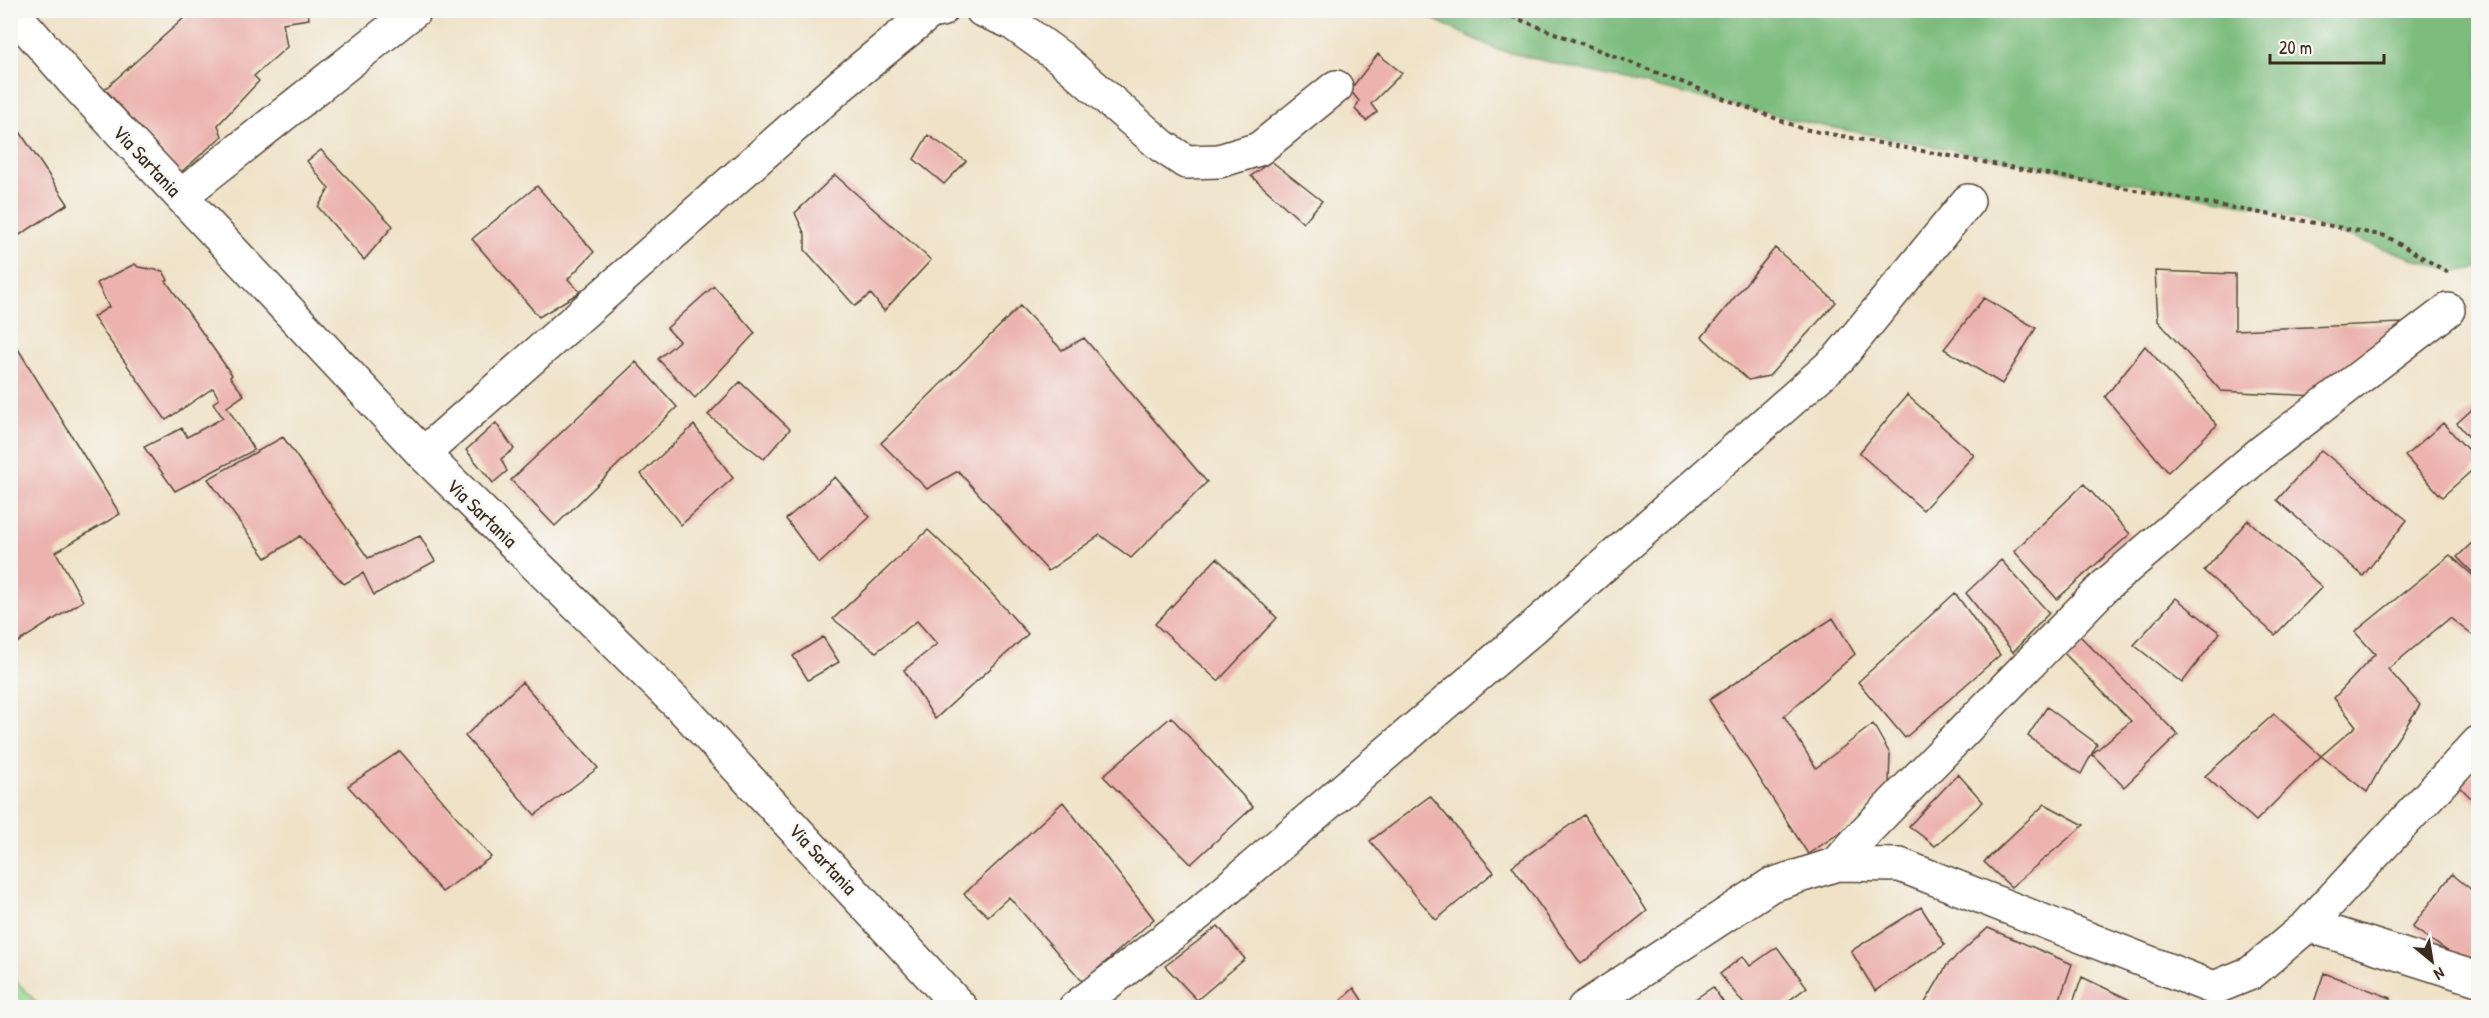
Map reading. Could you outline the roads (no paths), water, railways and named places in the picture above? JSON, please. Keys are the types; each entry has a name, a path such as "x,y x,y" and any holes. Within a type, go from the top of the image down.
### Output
{"street":[{"path":"181,196 415,10"},
{"path":"423,454 840,86 930,12 941,10"},
{"path":"982,10 1011,22 1061,57 1162,146 1186,162 1219,161 1259,149 1336,87"},
{"name":"Via Sartania","path":"18,28 72,80 423,454 687,713 962,1008"},
{"path":"1075,1008 1198,914 1527,633 1839,358 1968,201"},
{"path":"1837,864 1866,831 2105,586 2263,452 2448,310"},
{"path":"1584,1008 1771,885 1837,864 1900,865 2214,988 2252,973 2308,925 2478,743"},
{"path":"2308,925 2478,979"}]}
